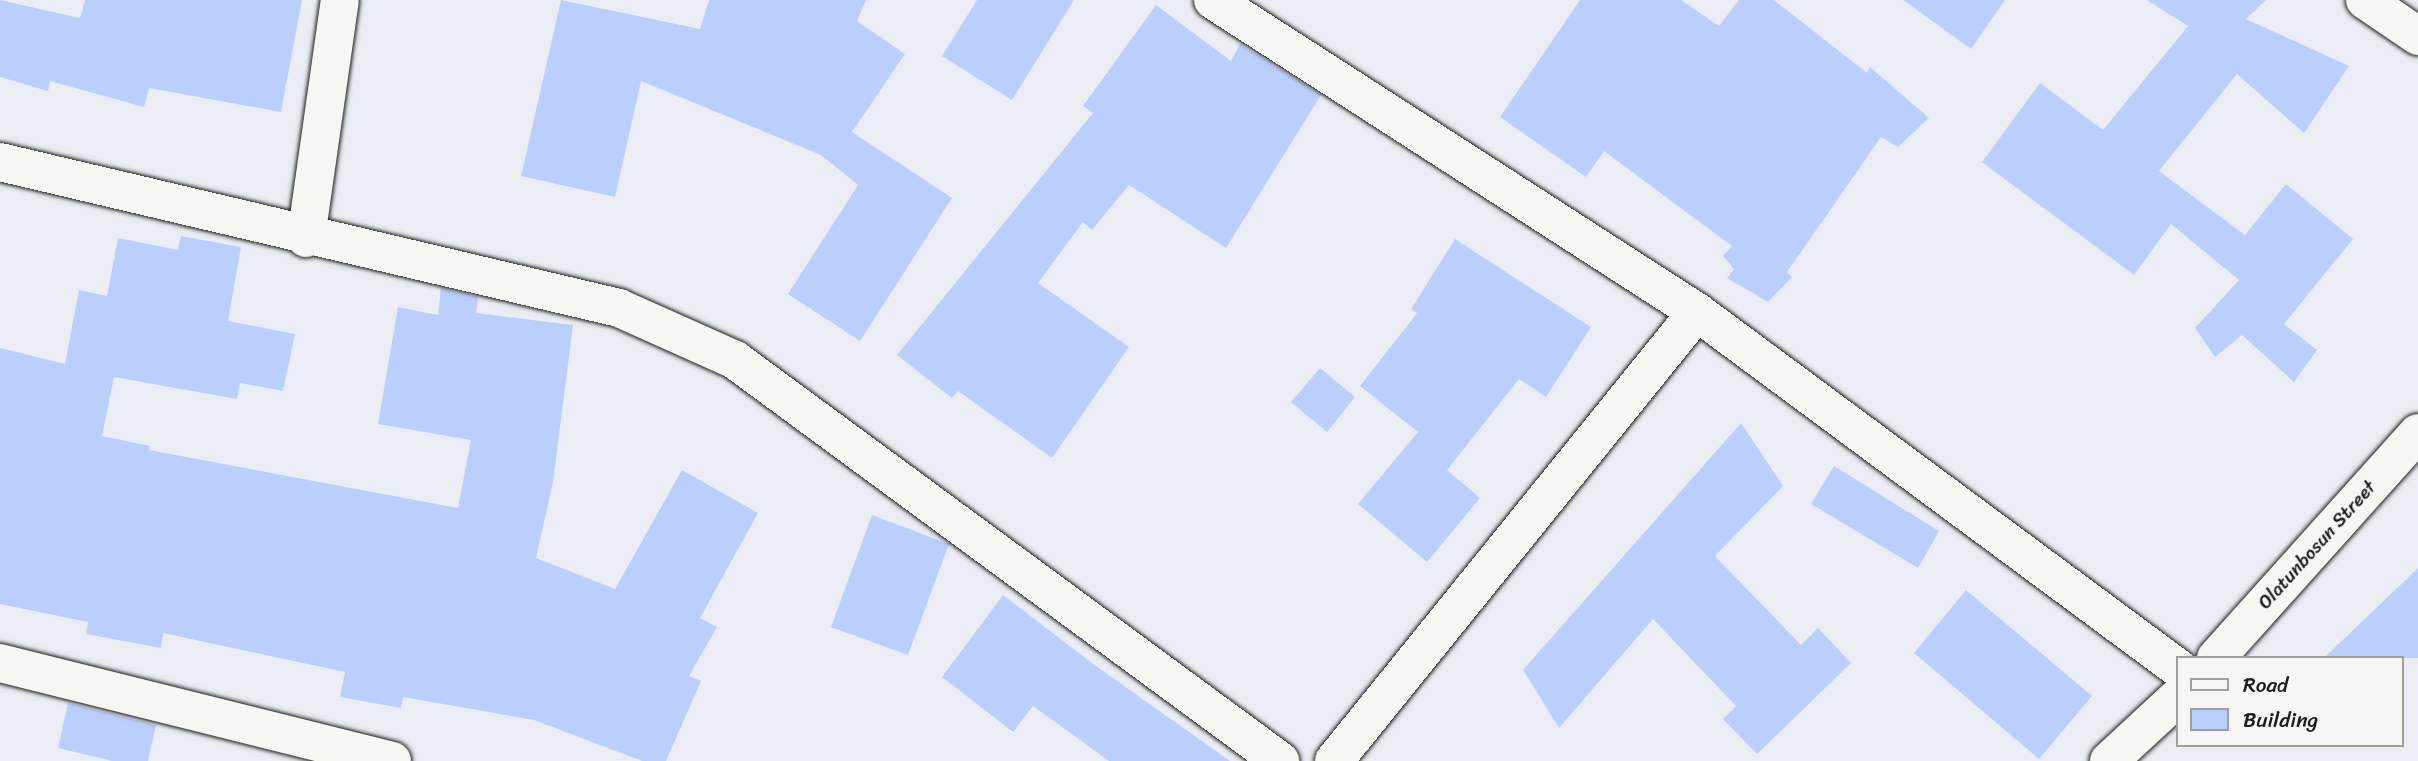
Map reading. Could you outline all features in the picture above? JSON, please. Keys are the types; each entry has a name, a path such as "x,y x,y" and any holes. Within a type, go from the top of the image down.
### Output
{"street":[{"path":"306,238 340,0"},
{"path":"1213,0 1697,312 2176,667"},
{"path":"2365,0 2418,36"},
{"path":"0,162 306,238 619,308 735,360 1280,761"},
{"path":"1334,761 1697,312"},
{"name":"Olatunbosun Street","path":"2218,656 2418,433"},
{"path":"0,663 392,761"},
{"path":"2109,761 2176,699"}],"building":[{"path":"0,0 80,18 85,0 302,0 281,112 149,88 144,107 50,81 48,91 0,77"},
{"path":"561,0 700,29 709,0 866,0 857,21 905,54 852,132 952,198 860,341 788,294 858,185 821,155 641,81 615,197 521,176"},
{"path":"977,0 1074,0 1012,100 942,56"},
{"path":"1580,0 1681,0 1719,26 1739,0 1774,0 1867,73 1870,67 1929,118 1898,147 1881,137 1787,272 1792,277 1768,302 1727,278 1734,269 1723,256 1732,246 1604,151 1586,177 1500,117"},
{"path":"1903,0 2005,0 1971,49"},
{"path":"2147,0 2266,0 2246,19 2349,66 2304,133 2237,74 2159,171 2245,235 2286,184 2353,239 2284,324 2317,350 2294,382 2242,335 2215,357 2195,328 2239,280 2171,224 2134,275 1982,162 2040,83 2103,130 2188,26"},
{"path":"1156,5 1231,61 1240,44 1321,95 1226,248 1129,185 1092,230 1083,222 1038,283 1129,347 1052,458 958,391 952,398 897,355 1093,113 1083,106"},
{"path":"181,236 241,247 228,321 295,334 283,391 240,383 237,399 114,377 102,436 150,446 149,450 458,508 471,440 378,424 398,307 438,315 441,288 478,297 476,313 573,325 553,482 536,558 615,589 682,470 758,513 700,618 717,627 689,676 701,681 666,761 642,761 534,720 403,697 401,708 340,697 345,672 163,633 161,648 86,634 88,622 0,604 0,348 65,364 79,290 107,296 118,238 178,250"},
{"path":"1455,239 1591,327 1546,397 1519,379 1447,470 1480,498 1427,562 1358,504 1418,432 1360,386 1417,313 1411,309"},
{"path":"1320,368 1355,397 1327,432 1291,402"},
{"path":"1741,423 1783,486 1715,556 1801,645 1818,628 1851,663 1757,754 1723,719 1736,706 1653,619 1559,728 1523,670"},
{"path":"1834,466 1939,531 1918,568 1811,504"},
{"path":"872,515 949,544 908,655 831,627"},
{"path":"2418,568 2418,658 2326,656"},
{"path":"1966,590 2092,696 2039,759 1914,653"},
{"path":"1003,595 1096,666 1230,761 1109,761 1033,706 1013,732 942,677"},
{"path":"68,703 156,725 148,761 112,761 58,748"}]}
